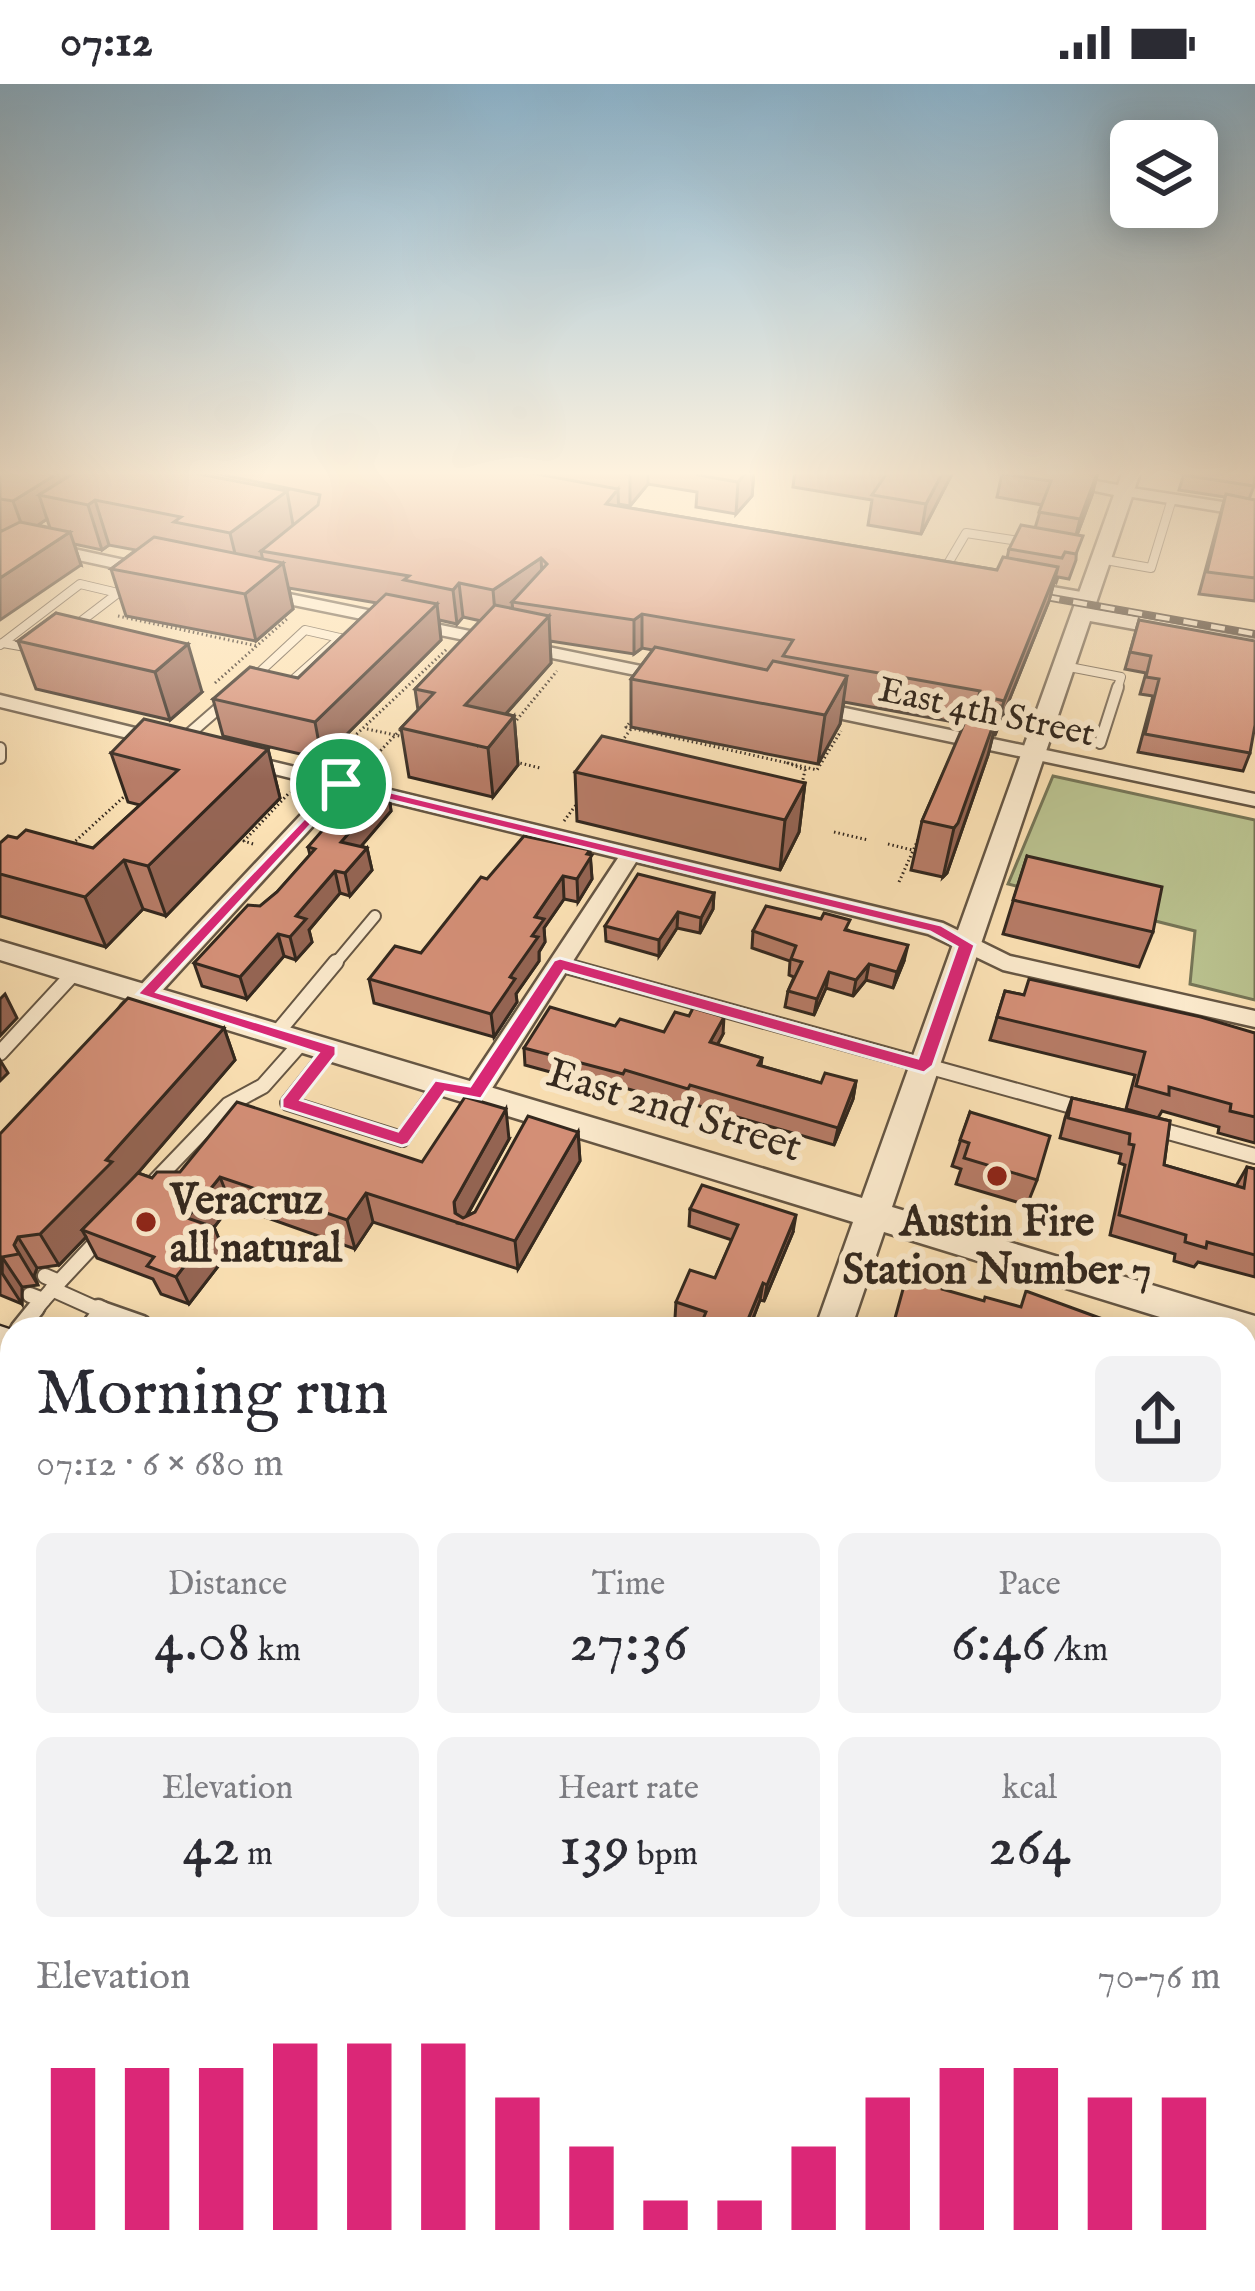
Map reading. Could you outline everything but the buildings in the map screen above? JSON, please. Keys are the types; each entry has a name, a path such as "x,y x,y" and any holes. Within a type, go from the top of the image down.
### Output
{"street":[{"path":"166,573 171,574"},
{"path":"261,573 235,588 690,681"},
{"path":"948,573 964,576"},
{"path":"837,1317 1064,666 1091,573"},
{"path":"1005,583 1255,645"},
{"path":"0,701 200,750"},
{"name":"East 4th Street","path":"783,701 1255,800"},
{"path":"221,755 935,928 1003,962 1255,1019"},
{"path":"108,1034 341,784"},
{"path":"475,1094 631,854"},
{"name":"East 2nd Street","path":"0,950 475,1094 532,1118 1212,1317"}],"lane":[{"path":"1,644 80,584 118,593 64,634"},
{"path":"177,745 305,630 340,638 292,683 280,688 250,681"},
{"path":"1,644 31,649 50,645"},
{"path":"1064,666 1121,677 1100,743"},
{"path":"0,748 0,758"},
{"path":"136,1201 228,1105 262,1086 303,1042 375,916"},
{"path":"560,964 1107,1116"},
{"path":"0,1053 74,973"},
{"path":"303,1042 288,1103 402,1139 441,1084"},
{"path":"1129,1121 1255,1156"},
{"path":"26,1317 46,1288 121,1217"},
{"path":"46,1288 122,1317"},
{"path":"97,1317 102,1310"}],"path":[{"path":"208,690 295,612"},
{"path":"118,616 257,646"},
{"path":"192,633 206,621"},
{"path":"136,637 153,624"},
{"path":"368,729 452,644 434,640"},
{"path":"502,738 561,667"},
{"path":"401,695 415,698"},
{"path":"364,710 382,714"},
{"path":"636,714 626,728 818,770 844,726"},
{"path":"341,784 351,783 412,718"},
{"path":"331,758 360,727 418,740"},
{"path":"608,760 631,729"},
{"path":"343,745 378,753"},
{"path":"505,760 540,768"},
{"path":"788,763 806,770 801,788"},
{"path":"69,846 139,783"},
{"path":"253,844 244,841 287,795 271,793"},
{"path":"563,823 583,794"},
{"path":"899,882 921,831"},
{"path":"834,832 868,839"},
{"path":"888,844 913,850"}],"green space":[{"path":"1053,776 1255,820 1255,1000 1190,984 1195,931 1008,884"}],"railway":[{"path":"1018,592 1255,634"}],"place":[{"name":"Austin Fire Station Number 7","path":"997,1176"},
{"name":"Veracruz all natural","path":"146,1222"}],"route":[{"path":"341,784 935,928 966,945 924,1066 560,964 475,1094 441,1084 402,1139 288,1103 330,1051 145,994 341,784"}]}
